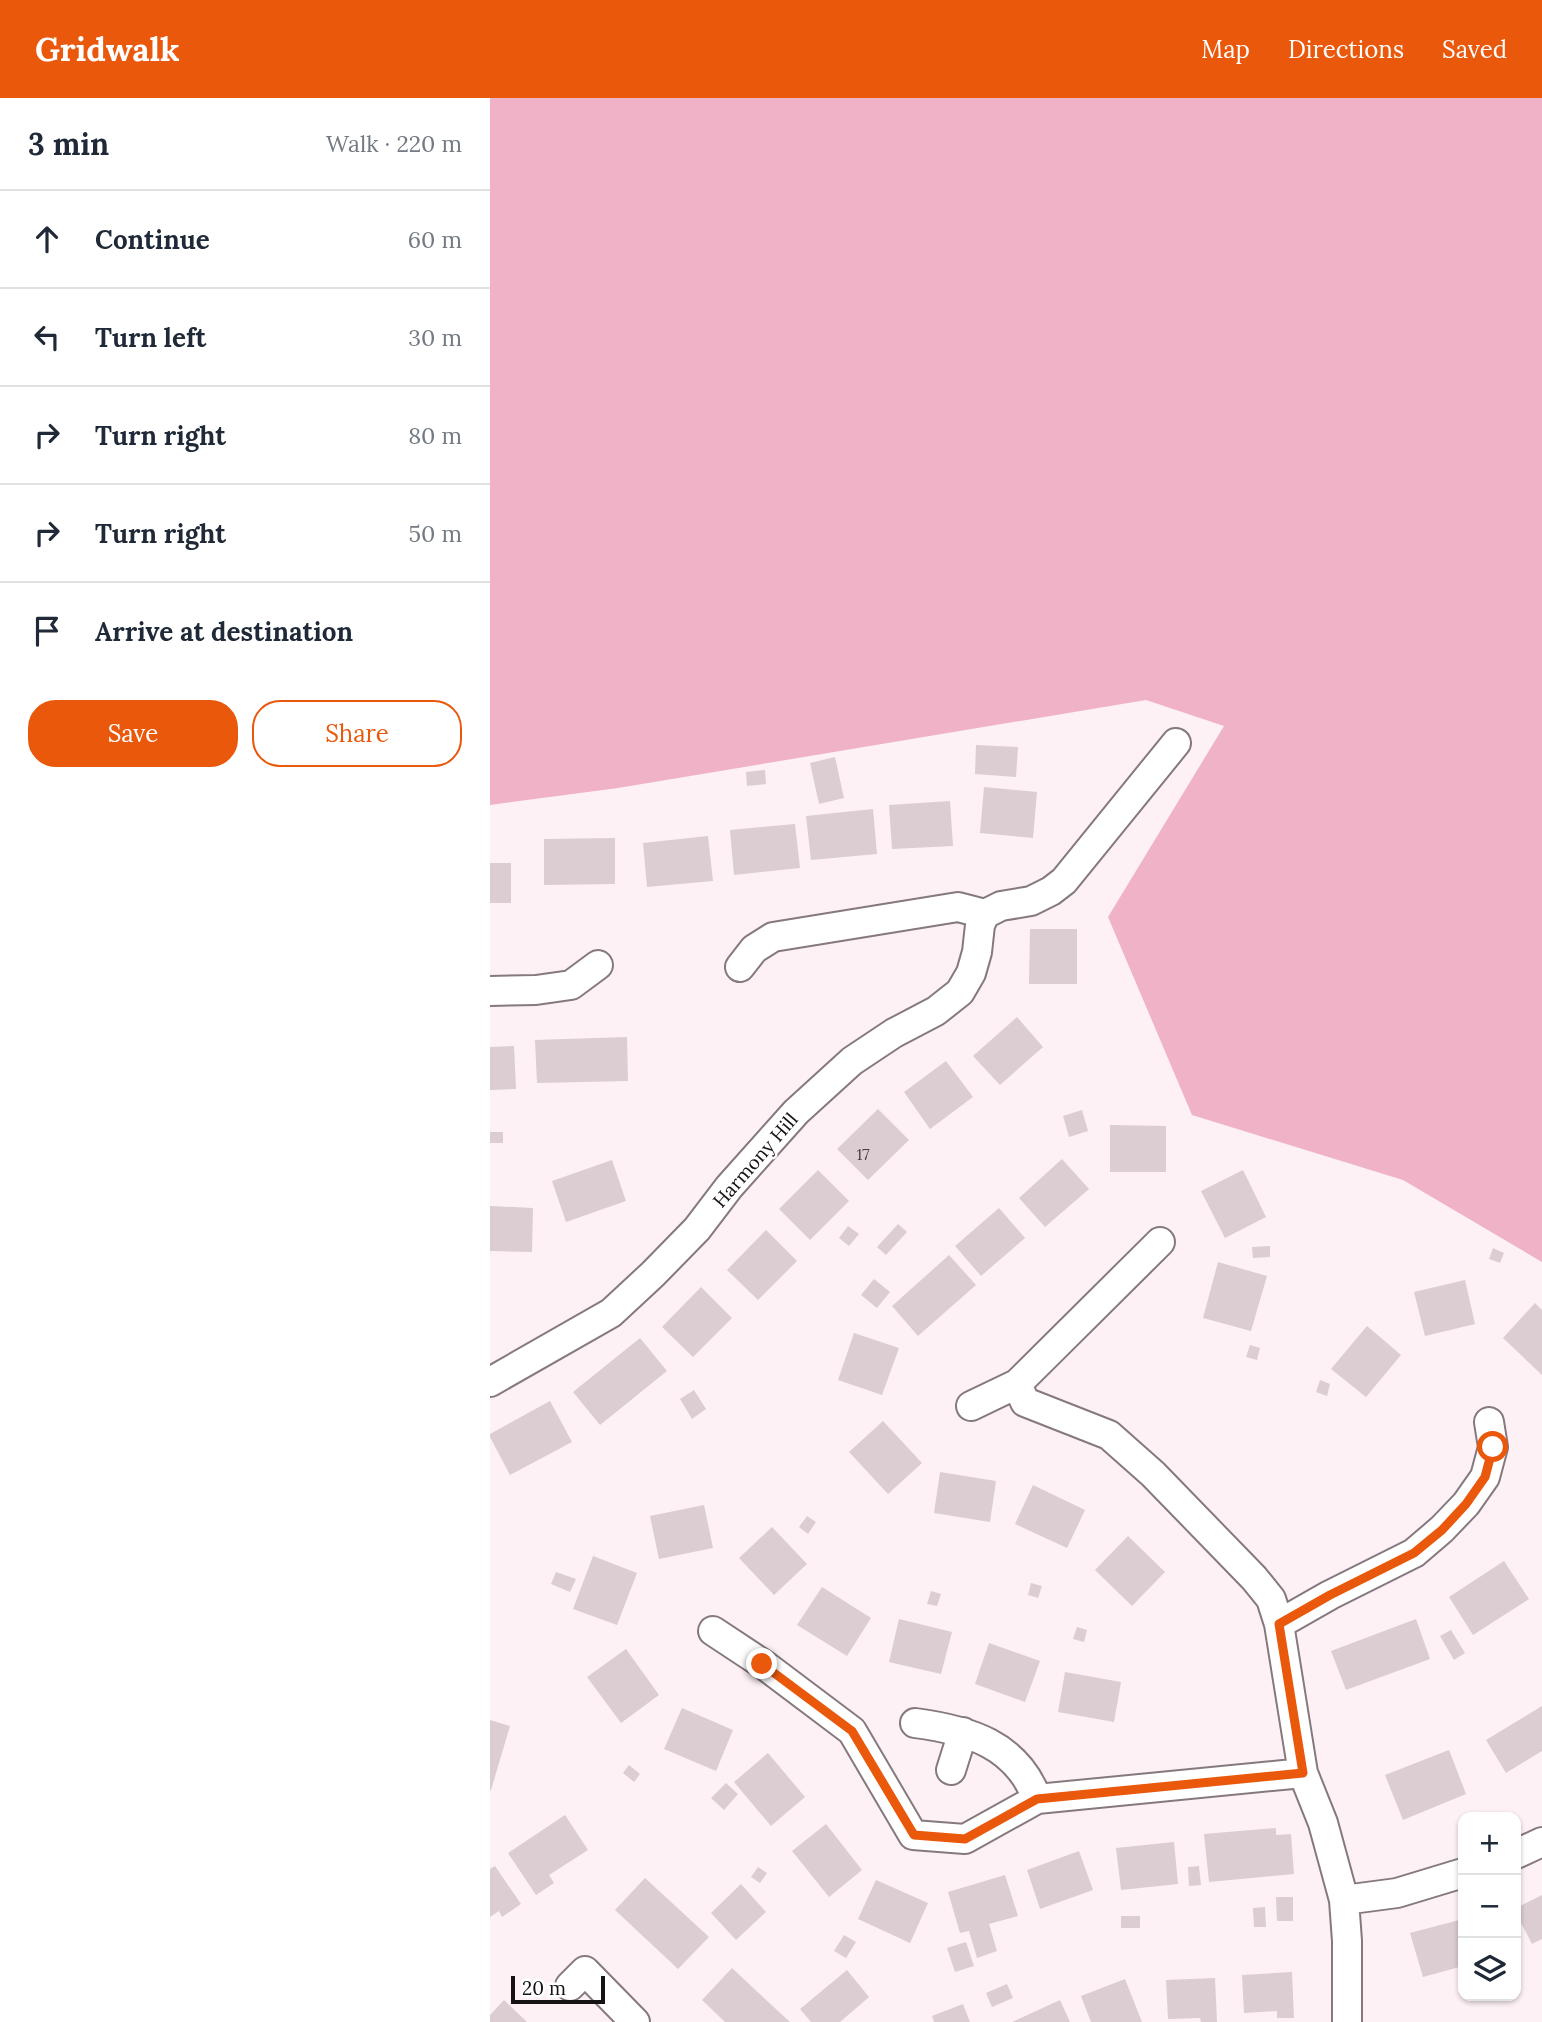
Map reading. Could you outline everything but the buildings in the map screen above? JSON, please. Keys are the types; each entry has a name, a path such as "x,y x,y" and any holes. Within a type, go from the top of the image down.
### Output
{"street":[{"path":"740,967 754,949 772,937 958,907 985,914 1001,906 1031,901 1051,891 1064,881 1175,743"},
{"name":"Harmony Hill","path":"490,1382 611,1313 697,1229 729,1186 796,1112 852,1061 894,1033 936,1011 960,992 971,973 980,925 985,914"},
{"path":"490,991 571,985 598,965"},
{"path":"971,1406 1017,1384 1160,1242"},
{"path":"1017,1384 1025,1402 1109,1435 1153,1474 1271,1599 1279,1624 1303,1773 1323,1823 1344,1900 1347,2022"},
{"path":"1279,1624 1339,1590 1414,1553 1442,1530 1466,1504 1485,1477 1493,1447 1489,1423"},
{"path":"713,1631 852,1731 914,1835 965,1839 1037,1799 1303,1773"},
{"path":"915,1723 949,1727 1005,1752 1031,1782 1037,1799"},
{"path":"951,1770 962,1732"},
{"path":"1521,1852 1542,1842"},
{"path":"1344,1900 1397,1893 1458,1875"},
{"path":"570,1986 585,1971 635,2022"}],"shaded area":[{"path":"490,98 1542,98 1542,1262 1403,1180 1192,1115 1108,917 1224,726 1146,700 618,788 490,805"}],"route":[{"path":"762,1664 852,1731 914,1835 965,1839 1037,1799 1303,1773 1279,1624 1414,1553 1442,1530 1466,1504 1485,1477 1493,1447"}]}
